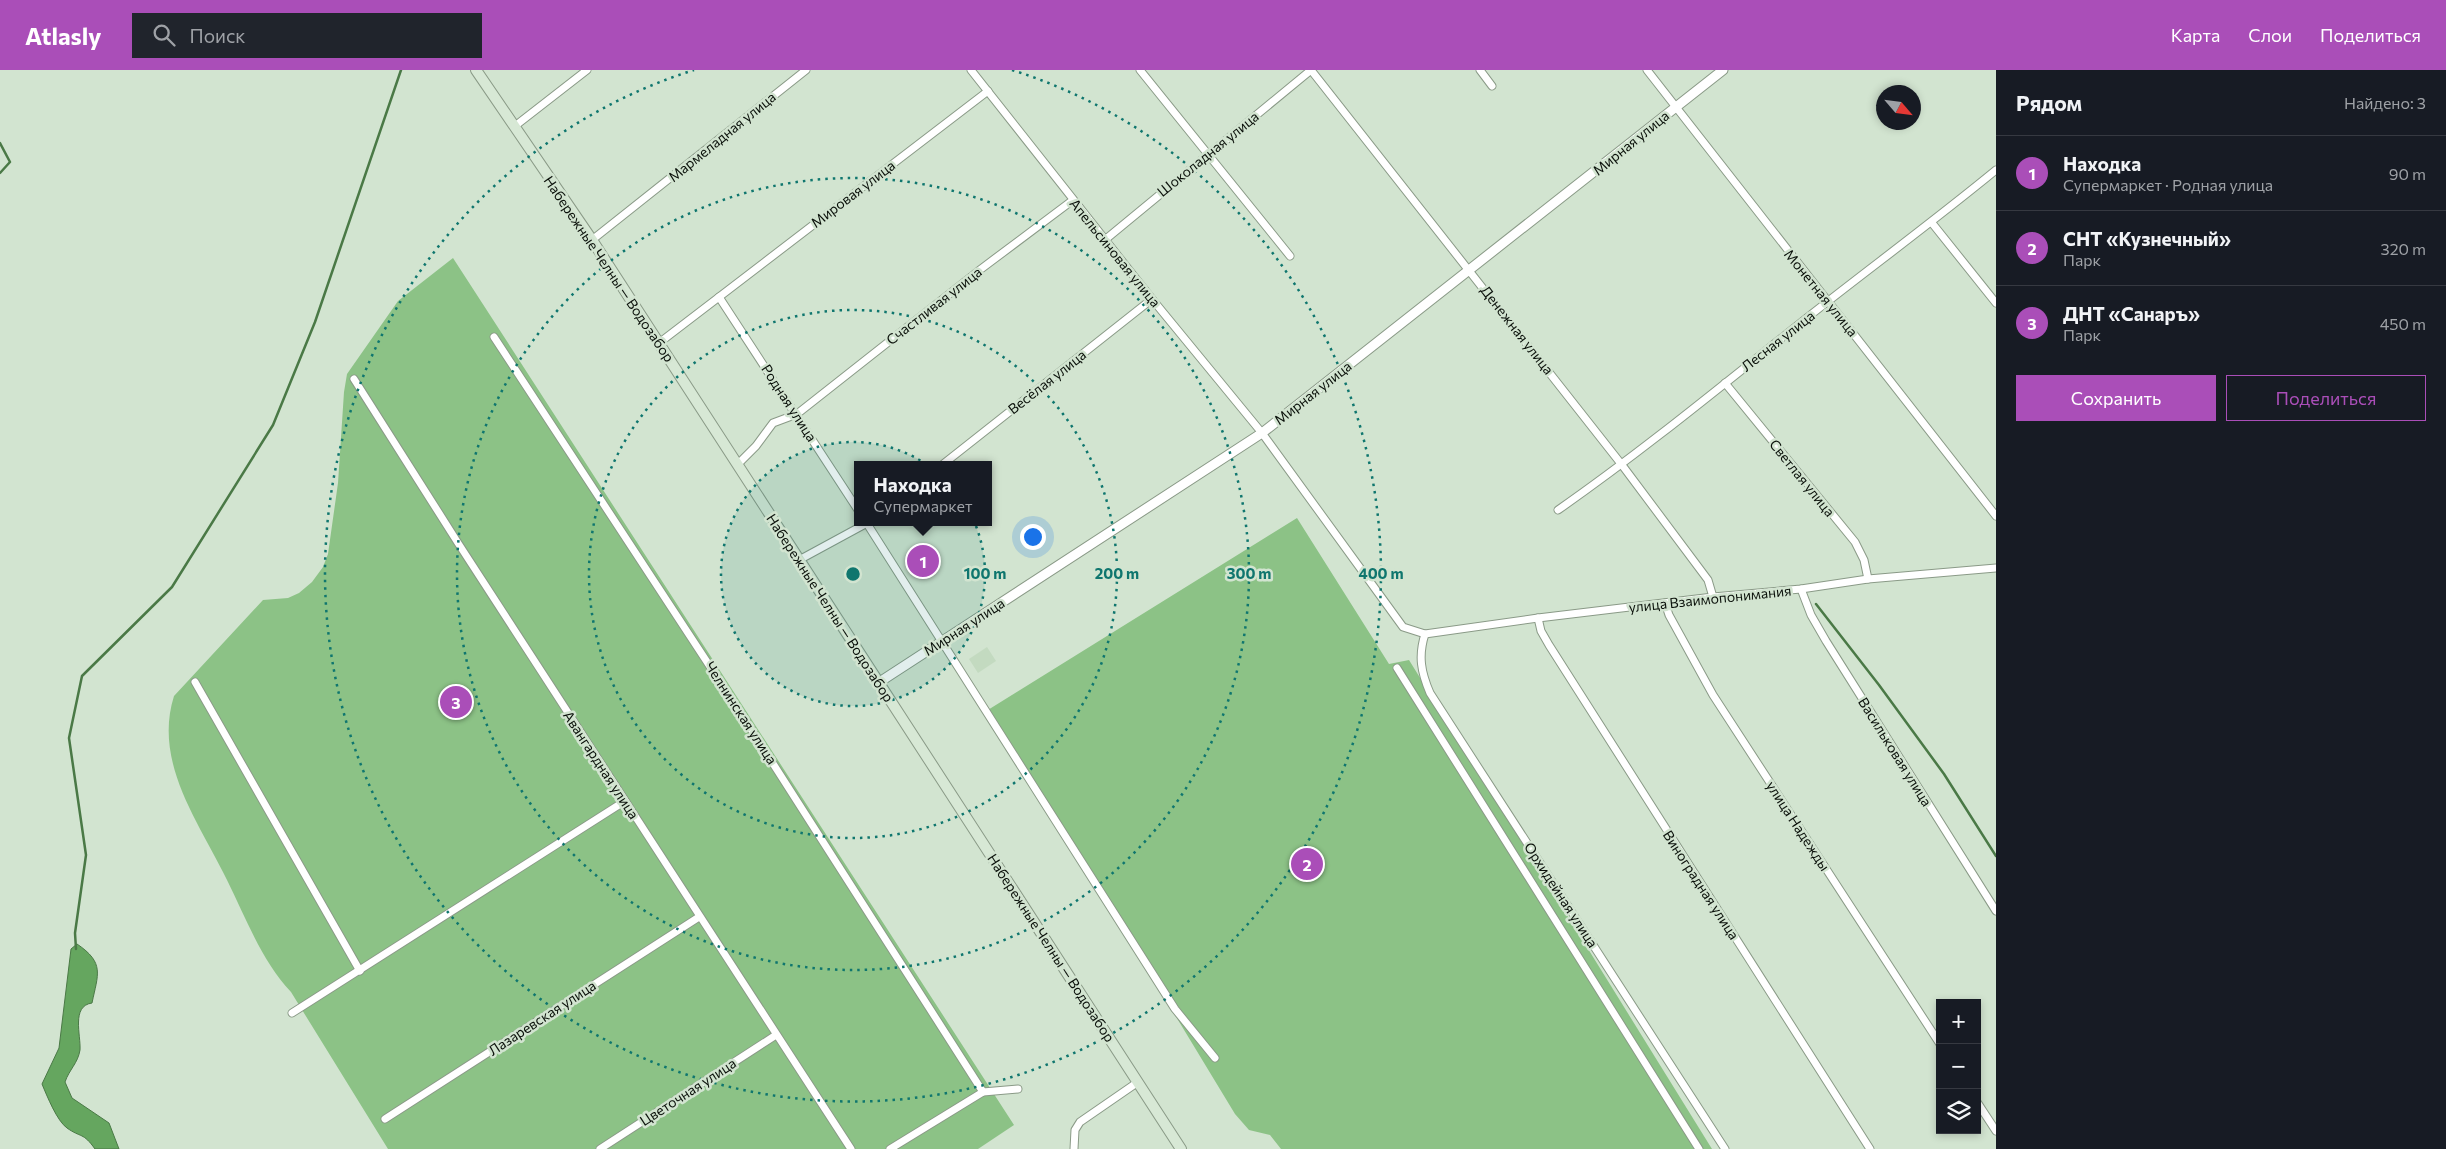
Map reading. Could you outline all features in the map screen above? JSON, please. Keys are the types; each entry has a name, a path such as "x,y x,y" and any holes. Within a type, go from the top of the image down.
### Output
{"main road":[{"name":"Набережные Челны — Водозабор","path":"476,70 592,240 1181,1149"}],"street":[{"path":"515,126 587,70"},
{"name":"Мармеладная улица","path":"592,240 806,70"},
{"name":"Апельсиновая улица","path":"971,70 1152,299 1262,433 1403,627 1425,634"},
{"path":"1140,70 1290,256"},
{"name":"Шоколадная улица","path":"1106,239 1311,70"},
{"name":"Денежная улица","path":"1311,70 1622,465 1708,580 1713,597"},
{"path":"1480,70 1492,86"},
{"name":"Монетная улица","path":"1647,70 1996,516"},
{"name":"Мирная улица","path":"878,683 1262,433 1468,269 1594,174 1723,70"},
{"name":"Мировая улица","path":"659,343 988,91"},
{"name":"Лесная улица","path":"1558,510 1622,465 1828,301 1932,223 1996,170"},
{"name":"Счастливая улица","path":"738,464 756,446 773,423 797,414 980,269 1073,200"},
{"path":"1932,223 1996,303"},
{"name":"Родная улица","path":"719,297 854,504"},
{"name":"Весёлая улица","path":"947,461 1152,299"},
{"name":"Челнинская улица","path":"494,337 749,726 983,1092"},
{"name":"Авангардная улица","path":"354,379 699,917 851,1149"},
{"name":"Светлая улица","path":"1725,383 1855,542 1864,560 1868,579"},
{"path":"799,560 861,526"},
{"path":"869,526 1175,1009 1215,1058"},
{"name":"улица Взаимопонимания","path":"1425,634 1538,618 1713,597 1801,589 1868,579 1996,568"},
{"name":"Васильковая улица","path":"1801,589 1811,615 1826,641 1996,911"},
{"name":"улица Надежды","path":"1665,603 1669,615 1713,695 1936,1038"},
{"name":"Виноградная улица","path":"1538,618 1541,631 1549,646 1870,1149"},
{"name":"Орхидейная улица","path":"1425,634 1420,652 1421,667 1430,693 1725,1149"},
{"path":"1397,668 1699,1149"},
{"path":"195,682 360,971"},
{"path":"292,1013 625,801"},
{"name":"Лазаревская улица","path":"385,1119 699,917"},
{"name":"Цветочная улица","path":"600,1149 776,1035"},
{"path":"1074,1149 1075,1130 1080,1122 1138,1082"},
{"path":"890,1149 983,1092 1018,1089"},
{"path":"1981,1108 1996,1131"}],"shaded area":[{"path":"453,258 1014,1125 978,1149 388,1149 291,992 280,980 263,953 192,814 174,768 169,745 169,721 174,696 263,600 288,598 299,593 312,582 323,567 328,554 338,483 344,392 347,374 398,301"},
{"path":"1297,518 1389,664 1409,660 1712,1149 1281,1149 1270,1135 1249,1130 1235,1114 1175,1015 983,713"},
{"path":"987,647 996,661 978,673 969,659"},
{"path":"77,944 96,963 97,977 92,1003 85,1005 79,1015 80,1050 65,1082 72,1098 109,1123 119,1149 95,1149 85,1138 63,1125 49,1101 42,1084 59,1048 71,949"}],"waterway":[{"path":"76,949 75,933 86,855 69,738 82,676 172,587 273,425 315,322 401,70"},
{"path":"0,143 10,162 0,173"},
{"path":"1816,604 1879,685 1944,774 1996,856"}],"place":[{"name":"Находка","path":"923,561"},
{"name":"ДНТ «Санаръ»","path":"456,702"},
{"name":"СНТ «Кузнечный»","path":"1307,864"}]}
